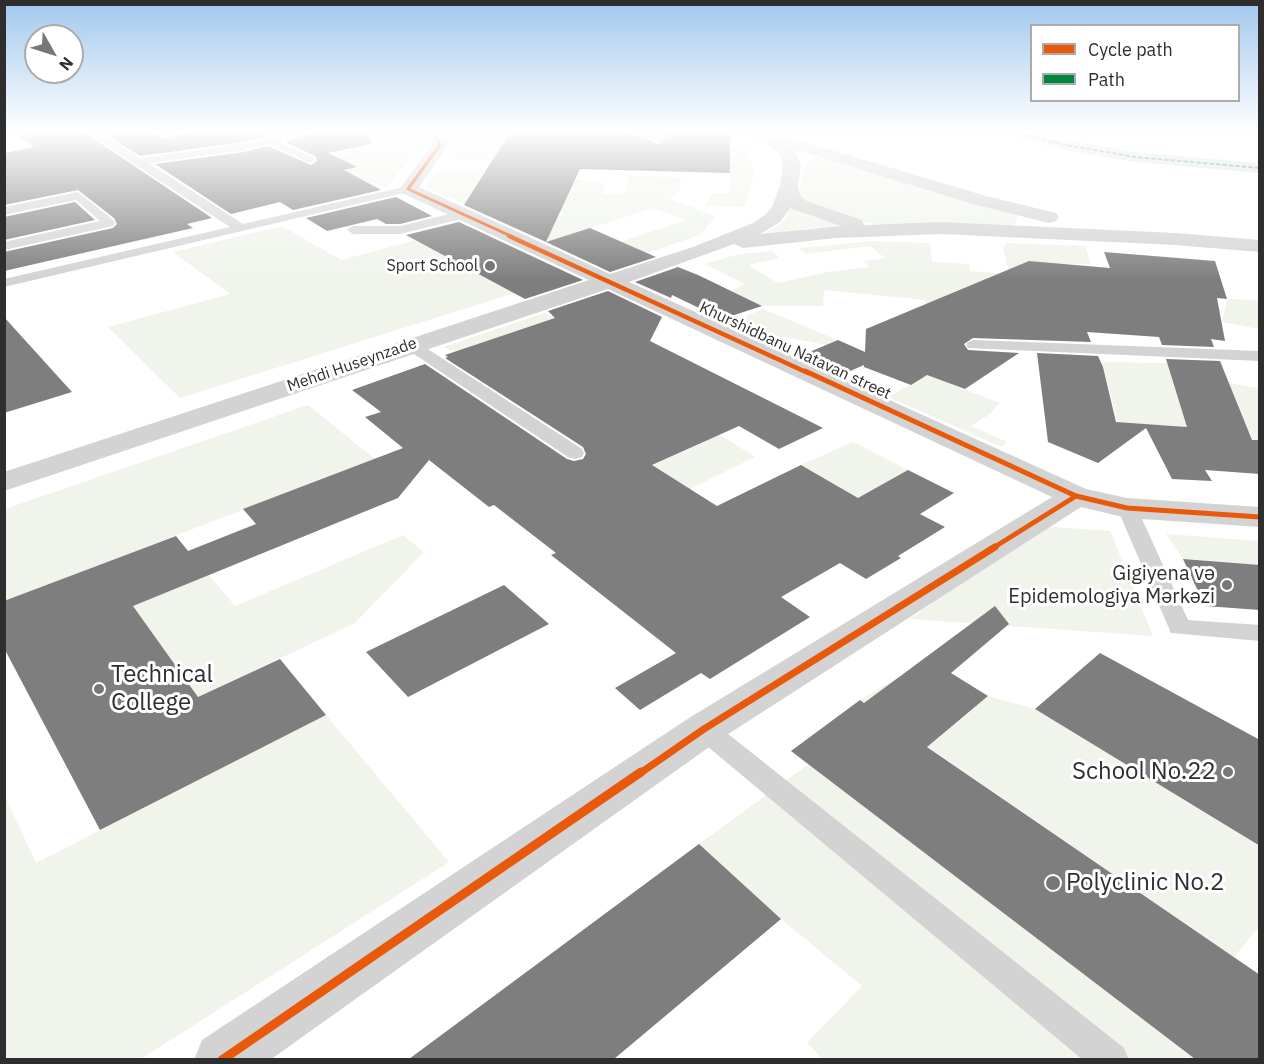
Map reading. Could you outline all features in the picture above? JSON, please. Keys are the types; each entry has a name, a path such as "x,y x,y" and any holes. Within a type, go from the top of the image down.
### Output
{"street":[{"path":"408,189 414,181"},
{"path":"700,251 743,235 773,218 781,208 790,181"},
{"path":"919,181 1021,211 1176,239"},
{"path":"789,186 790,196 798,205 840,220 891,229"},
{"name":"Khurshidbanu Natavan street","path":"408,189 1076,496 1127,508 1260,517"},
{"path":"1005,230 1029,221 1029,218 1021,211"},
{"path":"700,251 790,236 891,229 1005,230 1260,246"},
{"name":"Mehdi Huseynzade","path":"4,482 411,345 700,251"},
{"path":"222,1059 704,729 1076,496"}],"lane":[{"path":"169,181 241,228"},
{"path":"4,283 408,189"},
{"path":"4,211 78,196 109,223 4,246"},
{"path":"353,230 400,230 465,214"},
{"path":"411,345 575,453"},
{"path":"974,345 1260,356"},
{"path":"1127,508 1179,627 1260,633"},
{"path":"704,729 1111,1059"}],"shaded area":[{"path":"308,181 392,181 385,188 293,208"},
{"path":"431,181 584,181 604,183 603,194 625,194 628,181 681,181 679,192 669,199 716,216 700,235 607,266 582,255 686,220 654,208 550,241 520,228 566,214 530,199 484,212 426,188"},
{"path":"730,181 752,181 744,207 705,206 713,193 730,193"},
{"path":"801,181 905,181 1019,215 1014,225 884,225 859,221 802,202 799,195"},
{"path":"791,208 815,218 847,226 810,228 762,235 783,222"},
{"path":"282,226 341,260 469,226 569,276 180,398 108,327 230,294 173,252"},
{"path":"873,241 930,243 932,262 969,264 970,271 1009,274 1003,248 1007,243 1086,246 1090,264 1068,264 925,308 925,300 824,290 823,306 762,306 731,291 745,284 704,264 739,254 772,251 780,258 748,265 778,283 828,272 870,267 863,261 885,258 870,246 806,254 799,248"},
{"path":"1227,299 1259,300 1259,329 1222,322"},
{"path":"763,309 838,340 827,345 756,332 734,321"},
{"path":"544,313 569,326 531,339 516,331 454,352 444,347"},
{"path":"1102,362 1167,363 1229,383 1259,388 1259,440 1223,438 1180,426 1118,423"},
{"path":"927,375 1000,403 990,414 971,426 1007,442 1002,447 888,397"},
{"path":"308,405 375,459 5,601 5,509"},
{"path":"714,431 755,457 690,489 652,466 704,442"},
{"path":"853,442 908,470 848,504 840,487 801,465"},
{"path":"1040,526 1110,531 1153,636 910,619"},
{"path":"1166,534 1259,541 1259,565 1183,559"},
{"path":"403,535 424,552 355,623 198,697 133,606 209,575 235,606"},
{"path":"902,675 965,716 988,696 1035,709 1259,846 1259,927 1234,957 860,700"},
{"path":"326,715 449,862 141,1059 5,1059 4,794 36,863"},
{"path":"809,764 1195,1059 823,1059 807,1043 862,986 781,919 699,844"}],"building":[{"path":"4,181 156,181 212,218 187,224 193,228 4,271 4,252 113,228 117,224 114,218 78,190 4,205"},
{"path":"180,181 364,181 381,190 293,210 280,202 231,214"},
{"path":"479,181 575,181 546,242 464,205"},
{"path":"396,197 432,216 400,224 386,224 377,219 327,231 306,218"},
{"path":"75,202 95,220 4,240 4,217"},
{"path":"459,222 583,280 525,299 406,235"},
{"path":"590,228 656,257 610,272 546,242"},
{"path":"1104,252 1215,261 1227,299 1217,298 1225,341 1211,339 1214,347 1162,345 1159,337 1087,332 1091,342 973,338 964,344 968,350 1019,353 965,389 927,375 911,385 864,367 864,365 841,375 800,356 838,340 865,352 866,329 1029,261 1110,268"},
{"path":"678,267 762,306 722,319 672,295 671,298 635,282"},
{"path":"608,291 662,317 650,341 823,428 779,449 739,426 652,465 717,506 801,465 858,498 908,470 954,493 920,514 945,527 866,579 840,563 781,597 810,617 710,679 701,673 640,710 615,688 676,653 551,555 556,553 494,505 489,507 429,460 398,498 133,606 198,697 280,659 326,715 100,830 4,648 4,601 176,536 188,551 256,524 243,509 403,448 365,417 381,412 352,390 425,364 567,459 574,461 583,459 586,454 583,447 445,358 448,357 445,355 555,318 548,311"},
{"path":"4,317 72,392 4,413"},
{"path":"1037,353 1098,356 1103,367 1116,422 1187,427 1166,359 1220,361 1252,440 1260,440 1260,474 1205,470 1212,481 1172,479 1146,428 1098,463 1048,442"},
{"name":"Gigiyena və Epidemologiya Mərkəzi","path":"1183,559 1260,565 1260,610 1205,606"},
{"path":"504,585 549,624 408,697 366,652"},
{"path":"995,606 1009,624 951,673 988,696 927,747 1260,975 1260,1059 1195,1059 791,751 860,700 864,703"},
{"path":"1100,653 1260,740 1260,846 1035,709"},
{"path":"699,844 781,919 614,1059 409,1059"}],"cycle path":[{"path":"414,181 408,189 1076,496 1127,508 1260,517"},
{"path":"222,1060 704,729 1076,496"}],"place":[{"name":"Sport School","path":"490,266"},
{"name":"Gigiyena və Epidemologiya Mərkəzi","path":"1227,585"},
{"name":"Technical College","path":"99,689"},
{"name":"School No.22","path":"1228,772"},
{"name":"Polyclinic No.2","path":"1053,883"}]}
